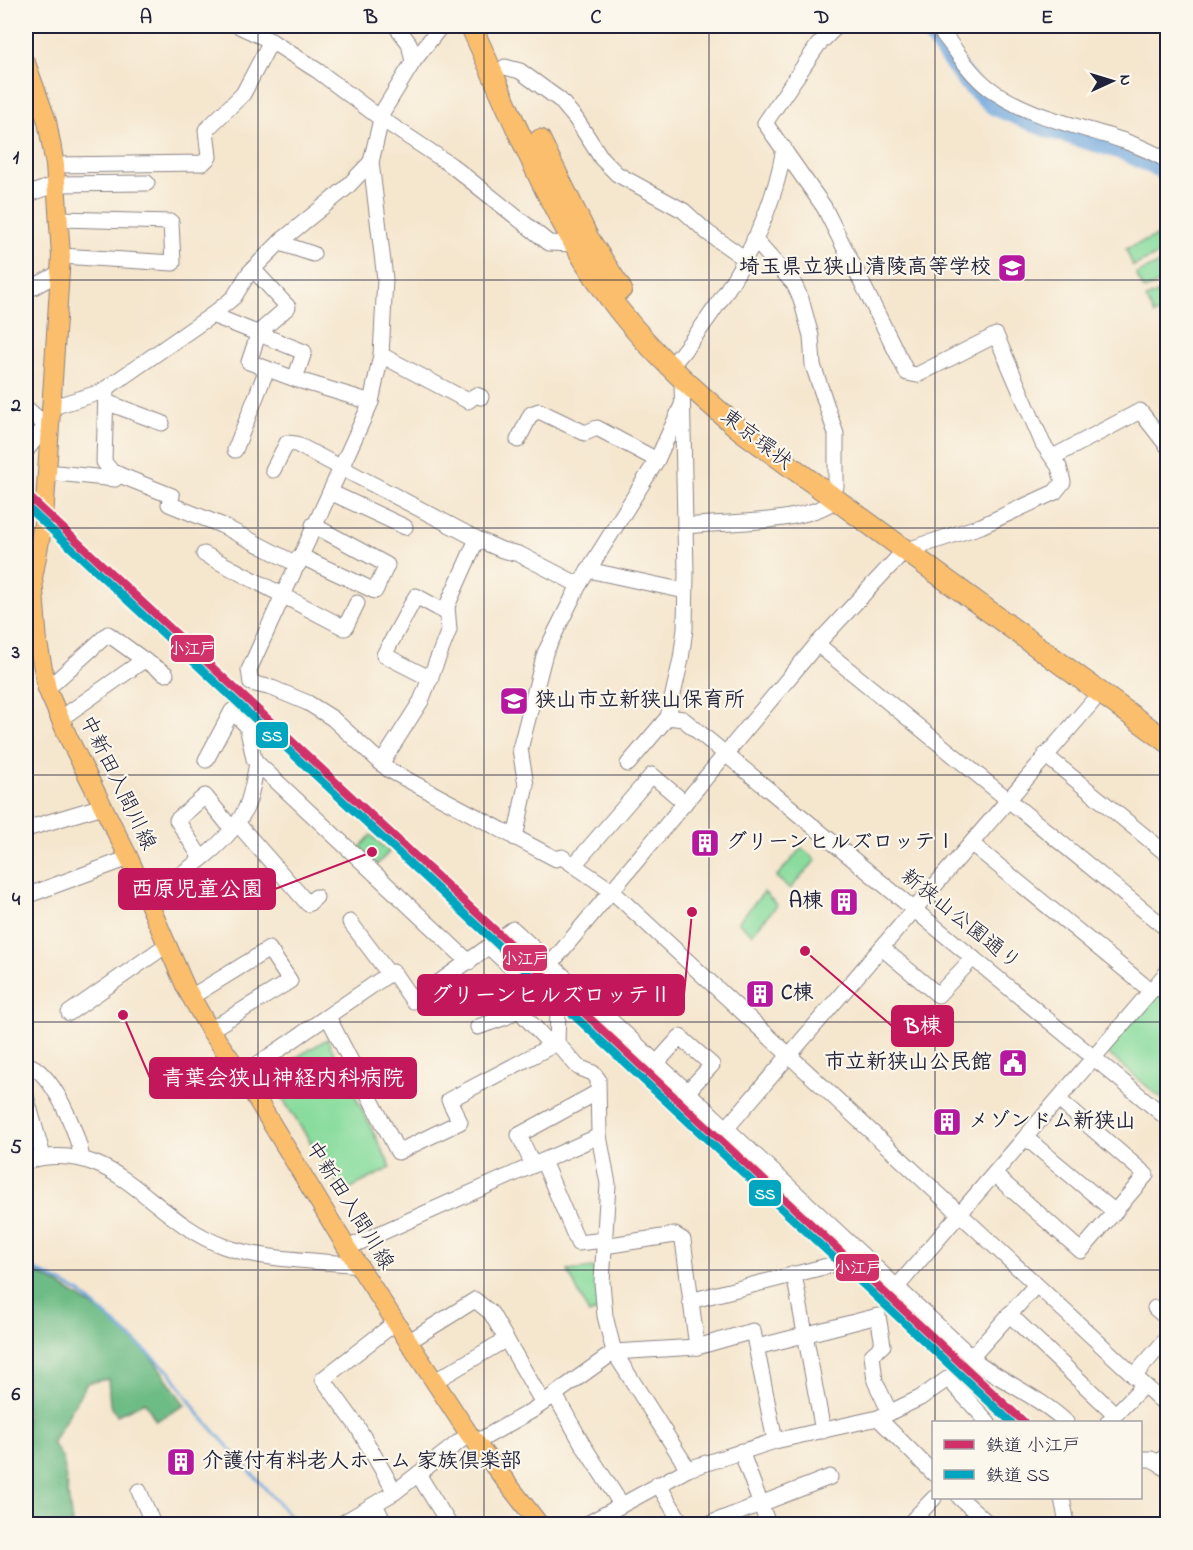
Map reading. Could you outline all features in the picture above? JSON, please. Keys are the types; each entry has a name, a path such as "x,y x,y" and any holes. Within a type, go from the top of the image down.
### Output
{"highway":[{"name":"東京環状","path":"471,26 617,308 682,381 742,431 836,494 1167,726"},
{"name":"東京環状","path":"485,26 581,241 677,359 726,405 836,494"},
{"name":"東京環状","path":"913,549 1167,742"}],"main road":[{"name":"中新田入間川線","path":"26,63 47,121 55,165 60,219 61,264 53,407 48,427 44,519 29,577 47,689 129,858 191,997 210,1030 242,1076 347,1248 472,1439 539,1524"}],"street":[{"path":"239,26 271,41 360,101 380,118 452,165 549,243 581,241"},
{"path":"396,26 409,43 413,62"},
{"path":"441,26 413,62 380,118 371,162 385,261 381,355 371,402 344,466 312,525 283,597 249,670 251,683 272,688 332,718 381,764 556,859 562,856 612,891 1167,1407"},
{"path":"549,966 817,644 913,549 981,526 1055,492 1063,482 1053,457 1043,444 996,335 917,375 907,373 824,207 765,123 818,45 837,26"},
{"path":"936,26 955,46 971,73 991,90 1040,115 1126,141 1167,161"},
{"path":"55,165 203,163 209,157 206,130 243,94 271,41"},
{"path":"505,67 520,71 560,100 576,119 602,159 617,174 684,211 708,233 744,258"},
{"path":"677,359 736,274 754,239 779,178 784,148"},
{"path":"53,407 106,396 212,315 234,297 253,269 282,240 346,188 371,162"},
{"path":"26,195 57,184 147,183"},
{"path":"26,291 61,264 172,263 171,222 60,219"},
{"path":"685,526 807,515 826,507 836,494 836,434 813,365 811,336 801,298 794,284 754,239"},
{"path":"282,240 286,245 312,254"},
{"path":"253,269 288,307 258,335 249,362 295,379 371,402"},
{"path":"212,315 303,352 295,379"},
{"path":"381,355 468,401 476,395 481,397"},
{"path":"235,450 267,369"},
{"path":"628,764 668,717 682,649 685,526 682,381"},
{"path":"106,396 162,423"},
{"path":"106,396 104,462 112,472 172,496 169,504 375,591 387,565 312,525"},
{"path":"515,838 526,785 520,749 545,653 579,585 657,460 682,405"},
{"path":"26,408 48,427 26,451"},
{"path":"518,441 531,414 539,411 585,433 597,428 657,460"},
{"path":"1053,457 1140,411 1167,447"},
{"path":"273,470 287,443 296,444 344,466 477,538 502,550 519,554 579,585"},
{"path":"47,472 115,479 118,474"},
{"path":"330,492 405,527"},
{"path":"381,764 406,729 430,679 449,630 447,606 477,538"},
{"path":"204,554 345,628 357,603"},
{"path":"588,570 685,591"},
{"path":"430,679 384,655 416,596 447,613"},
{"path":"47,689 108,634 166,675"},
{"path":"817,644 1167,930"},
{"path":"60,719 144,660"},
{"path":"725,1130 1100,693"},
{"path":"147,897 201,858 234,826 246,808 257,763 248,726 232,711 206,760"},
{"name":"新狭山公園通り","path":"668,717 683,719 1167,1119"},
{"path":"1045,755 1167,855"},
{"path":"257,763 470,962"},
{"path":"574,865 652,775 685,803"},
{"path":"201,858 177,820 205,796 308,904 316,897"},
{"path":"26,829 103,806"},
{"path":"972,844 1158,990"},
{"path":"26,894 129,858"},
{"path":"350,922 389,974"},
{"path":"242,1076 389,974 393,972 413,1001 513,929 549,966 971,1357 1013,1386 1045,1403 1065,1421"},
{"path":"69,1013 168,944"},
{"path":"489,947 558,1011 554,1044"},
{"path":"882,948 938,995 973,958"},
{"path":"191,997 269,949 290,981 210,1030"},
{"path":"896,1288 1059,1101 1094,1057 1158,990 1167,971"},
{"path":"478,1027 506,1017 518,1009 578,1067 593,1073 598,1079 599,1136 608,1184 602,1282 605,1316 614,1352 688,1470"},
{"path":"328,1017 398,1152 459,1122 449,1100 554,1044"},
{"path":"656,1065 680,1037 712,1065 686,1093"},
{"path":"26,1064 38,1072 56,1094 70,1121 82,1158"},
{"path":"598,1092 519,1135 538,1163 578,1243 605,1243 675,1234 683,1240 697,1347"},
{"path":"26,1096 43,1156"},
{"path":"995,1175 1081,1251 1115,1212 1146,1175 1059,1101"},
{"path":"347,1248 599,1136"},
{"path":"1026,1138 1115,1212"},
{"path":"26,1161 43,1156 82,1158 111,1170 185,1226 225,1246 270,1255 359,1265"},
{"path":"690,1301 835,1264"},
{"path":"794,1274 824,1431"},
{"path":"587,1524 688,1470 775,1441 884,1415 949,1380 1036,1285"},
{"path":"408,1342 475,1300 491,1312 505,1340 582,1445 621,1504"},
{"path":"1155,1308 1167,1319"},
{"path":"1009,1314 1112,1418 1167,1337"},
{"path":"757,1347 878,1317 883,1345 872,1355 875,1381 884,1415 932,1473"},
{"path":"395,1492 357,1426 323,1379 396,1322"},
{"path":"341,1524 375,1505 472,1439 549,1399 614,1352 697,1347 753,1331 775,1441"},
{"path":"435,1381 505,1340"},
{"path":"949,1380 987,1421"},
{"path":"741,1451 768,1524"},
{"path":"1142,1459 1165,1462"},
{"path":"418,1474 450,1524"},
{"path":"710,1524 830,1477"},
{"path":"658,1484 681,1524"},
{"path":"139,1491 153,1524"},
{"path":"909,1524 932,1499"},
{"path":"962,1499 989,1524"},
{"path":"1062,1499 1067,1524"},
{"path":"375,1505 385,1524"}],"green space":[{"path":"1161,234 1167,251 1133,266 1126,249"},
{"path":"1167,260 1167,280 1144,290 1136,274"},
{"path":"1167,289 1167,309 1154,315 1146,298"},
{"path":"371,835 389,852 374,868 356,852"},
{"path":"802,848 816,860 790,889 776,877"},
{"path":"764,892 777,905 752,934 738,922"},
{"path":"1160,995 1167,1001 1167,1103 1106,1052 1153,996"},
{"path":"327,1039 391,1168 343,1192 267,1075"},
{"path":"600,1267 600,1310 589,1314 568,1271"},
{"path":"26,1268 75,1295 124,1330 155,1362 185,1405 156,1421 145,1402 117,1415 110,1405 108,1379 87,1383 52,1443 63,1458 72,1524 26,1524"}],"waterway":[{"path":"926,26 968,82 995,106 1051,129 1125,151 1168,172"},
{"path":"26,1265 79,1292 171,1373 198,1413 297,1524"}],"rail line":[{"name":"小江戸","path":"26,494 1023,1421"},
{"name":"SS","path":"26,506 1010,1421"}],"place":[{"name":"埼玉県立狭山清陵高等学校","path":"1012,268"},
{"name":"狭山市立新狭山保育所","path":"514,701"},
{"name":"グリーンヒルズロッテⅠ","path":"705,843"},
{"name":"西原児童公園","path":"372,852"},
{"name":"A棟","path":"844,902"},
{"name":"グリーンヒルズロッテⅡ","path":"692,912"},
{"name":"B棟","path":"805,951"},
{"name":"C棟","path":"760,994"},
{"name":"青葉会狭山神経内科病院","path":"123,1015"},
{"name":"市立新狭山公民館","path":"1013,1063"},
{"name":"メゾンドム新狭山","path":"947,1122"},
{"name":"介護付有料老人ホーム 家族倶楽部","path":"181,1462"}]}
